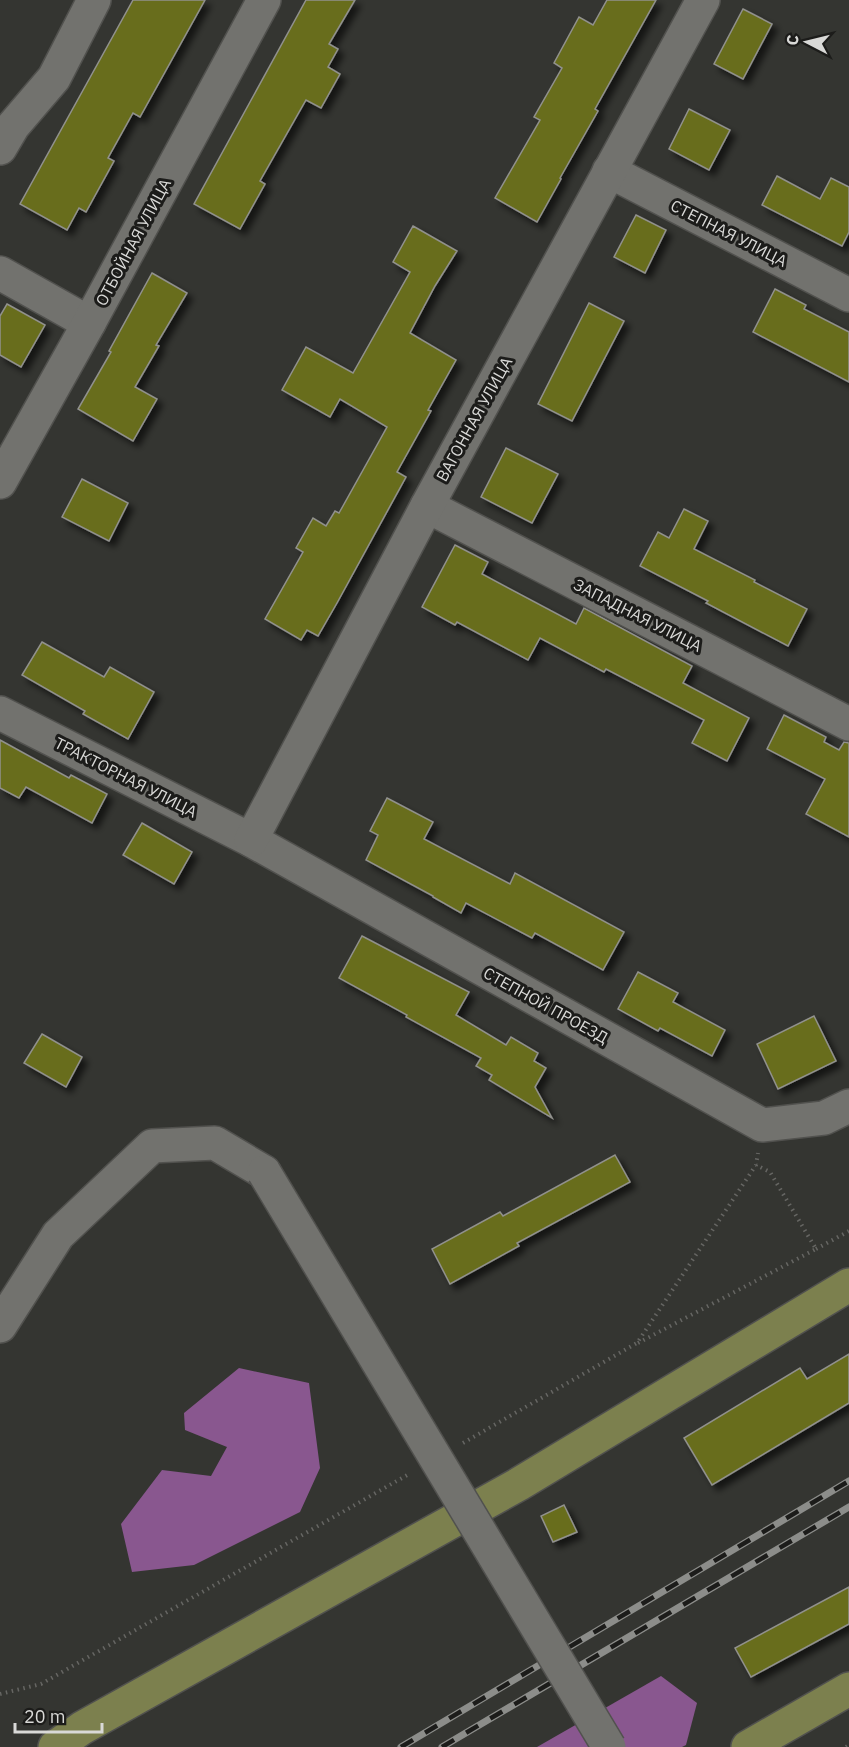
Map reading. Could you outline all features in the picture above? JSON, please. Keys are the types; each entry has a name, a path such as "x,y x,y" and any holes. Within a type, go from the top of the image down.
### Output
{"main road":[{"path":"55,1747 103,1716 519,1484 849,1285"},
{"path":"748,1747 849,1689"}],"street":[{"path":"0,148 13,126 54,78 93,0"},
{"name":"ОТБОЙНАЯ УЛИЦА","path":"0,482 264,0"},
{"name":"ВАГОННАЯ УЛИЦА","path":"251,840 427,506 703,0"},
{"name":"СТЕПНАЯ УЛИЦА","path":"609,171 849,295"},
{"path":"0,273 89,323"},
{"name":"ЗАПАДНАЯ УЛИЦА","path":"427,506 849,724"},
{"name":"ТРАКТОРНАЯ УЛИЦА","path":"0,713 251,840"},
{"name":"СТЕПНОЙ ПРОЕЗД","path":"251,840 762,1125 824,1118 849,1106"},
{"path":"0,1326 58,1234 152,1146 215,1143 264,1172 609,1747"}],"path":[{"path":"756,1165 770,1172 816,1249"},
{"path":"637,1343 849,1231"}],"shaded area":[{"path":"239,1368 309,1383 320,1468 300,1512 194,1565 132,1572 121,1524 162,1470 211,1476 227,1447 185,1430 184,1413"},
{"path":"661,1676 697,1703 686,1745 682,1747 537,1747"}],"building":[{"path":"133,0 205,0 140,117 133,113 108,158 114,161 86,212 79,208 67,230 20,204"},
{"path":"306,0 355,0 329,44 338,49 328,67 340,74 321,108 306,100 260,181 265,184 240,229 194,204"},
{"path":"607,0 656,0 595,109 598,111 537,222 495,198 540,120 534,117 562,68 554,63 579,17 593,25"},
{"path":"743,9 772,24 743,79 714,64"},
{"path":"689,109 730,130 709,170 669,149"},
{"path":"777,176 820,199 831,178 849,187 849,232 842,246 762,205"},
{"path":"636,215 666,230 645,273 614,257"},
{"path":"413,226 457,251 410,333 456,360 397,472 406,477 337,603 318,636 307,630 301,640 265,619 303,552 296,548 313,518 326,526 335,511 339,513 387,427 340,399 330,417 282,390 306,347 353,373 410,272 393,262"},
{"path":"152,273 187,293 156,345 159,346 135,387 157,399 133,441 78,409"},
{"path":"775,289 806,305 804,309 849,332 849,382 753,332"},
{"path":"589,303 624,321 572,421 538,404"},
{"path":"7,304 45,325 21,367 0,355 0,316"},
{"path":"506,448 558,474 532,523 481,497"},
{"path":"82,479 128,503 109,541 62,517"},
{"path":"684,509 708,521 694,549 807,609 788,646 640,566 658,532 669,538"},
{"path":"455,545 488,562 482,574 576,624 584,608 692,666 683,683 749,718 727,761 692,743 704,720 606,669 604,672 540,638 528,660 457,622 455,625 422,607"},
{"path":"42,642 104,677 110,667 154,692 128,739 83,714 85,711 22,675"},
{"path":"784,715 826,737 824,742 839,750 844,742 849,743 849,837 806,814 825,779 767,749"},
{"path":"0,740 69,778 71,775 107,794 92,823 26,787 19,798 0,788"},
{"path":"387,798 433,822 424,839 510,884 515,873 624,932 603,970 535,933 532,938 466,903 461,913 366,860 378,835 370,831"},
{"path":"142,823 192,852 174,884 123,855"},
{"path":"362,936 469,992 456,1015 506,1045 511,1037 538,1053 534,1061 546,1068 535,1087 552,1118 489,1080 492,1075 476,1066 481,1058 339,978"},
{"path":"638,972 678,993 673,1002 725,1030 712,1056 618,1009"},
{"path":"814,1016 836,1061 778,1089 757,1044"},
{"path":"42,1034 82,1057 66,1087 24,1063"},
{"path":"615,1155 630,1182 517,1243 519,1246 450,1284 432,1249 500,1212 503,1216"},
{"path":"849,1354 849,1403 712,1485 684,1438 800,1368 807,1379"},
{"path":"564,1505 577,1532 553,1542 541,1516"},
{"path":"849,1587 849,1624 751,1677 735,1648"}],"railway":[{"path":"401,1747 849,1481"},
{"path":"442,1747 849,1507"}]}
